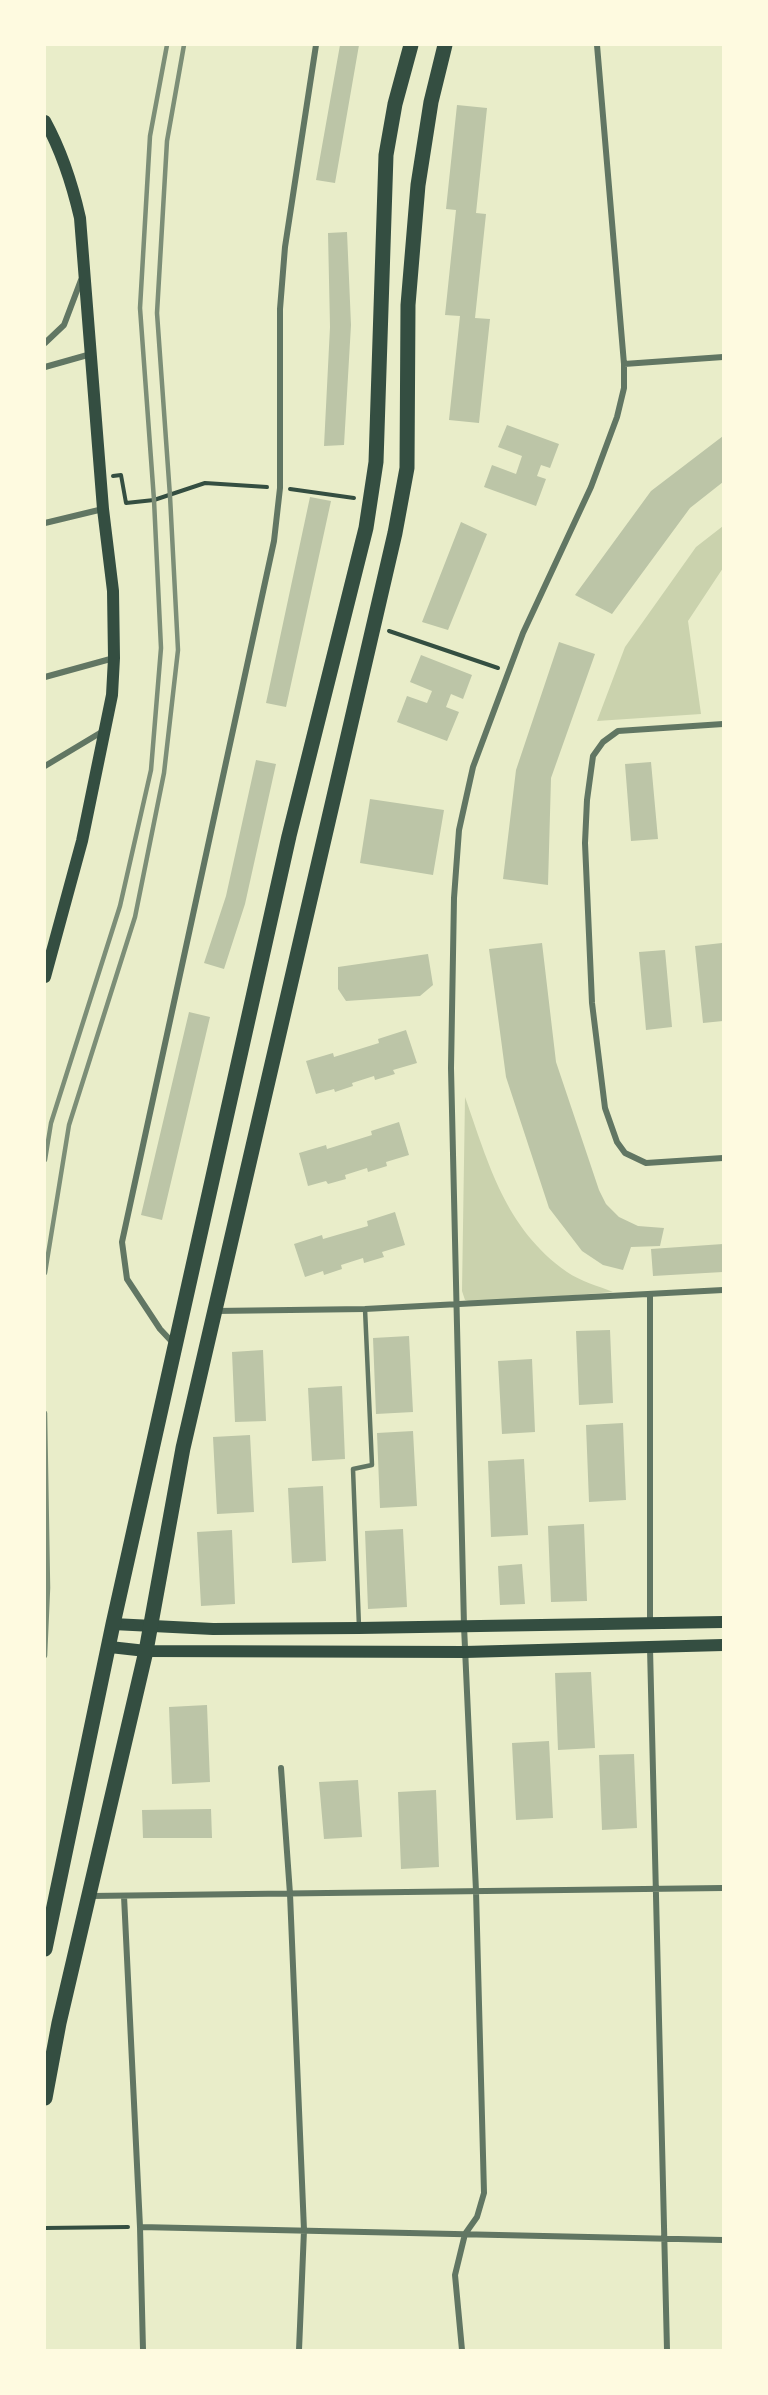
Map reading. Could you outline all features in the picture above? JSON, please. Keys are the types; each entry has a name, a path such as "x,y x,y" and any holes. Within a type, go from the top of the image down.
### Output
{"main road":[{"path":"45,1949 113,1624 168,1388 175,1346 289,837 366,528 376,462 386,155 395,104 411,45"},
{"path":"45,2098 59,2023 146,1651 183,1448 395,533 406,468 408,305 417,196 431,102 445,45"},
{"path":"45,122 58,144 73,184 80,218 103,509 113,591 114,658 112,695 79,853 45,977"},
{"path":"113,1624 213,1629 650,1625 723,1622"},
{"path":"110,1647 146,1651 465,1652 723,1645"}],"street":[{"path":"175,1346 160,1329 127,1279 122,1242 274,541 280,488 280,309 285,247 316,45"},
{"path":"462,2350 455,2275 465,2234 477,2217 484,2193 476,1891 464,1626 451,1068 454,898 459,830 473,767 523,633 591,487 617,417 624,388 624,364 597,45"},
{"path":"45,344 64,325 85,270"},
{"path":"45,367 91,354"},
{"path":"624,364 723,357"},
{"path":"45,523 103,509"},
{"path":"45,677 114,658"},
{"path":"723,724 618,730 603,742 593,756 587,800 585,843 592,1003 605,1108 617,1142 625,1153 646,1162 723,1158"},
{"path":"45,766 105,730"},
{"path":"214,1311 365,1309 723,1290"},
{"path":"650,1294 650,1625"},
{"path":"651,1648 667,2350"},
{"path":"281,1768 290,1894 304,2230 299,2350"},
{"path":"90,1896 723,1888"},
{"path":"124,1896 140,2227 143,2350"},
{"path":"140,2227 723,2240"}],"lane":[{"path":"359,1628 353,1469 372,1465 365,1309"}],"path":[{"path":"101,477 122,475 126,504 154,500 205,483 280,488 363,499"},
{"path":"374,626 508,672"},
{"path":"45,2228 140,2227"}],"green space":[{"path":"723,526 723,568 688,621 701,714 597,721 625,647 696,547"},
{"path":"465,1097 491,1171 502,1194 528,1236 567,1272 583,1281 613,1292 475,1303 465,1300 462,1291"}],"building":[{"path":"340,45 359,45 335,183 316,180"},
{"path":"457,105 487,108 476,213 486,214 475,318 490,319 479,423 449,420 460,316 445,315 456,210 446,209"},
{"path":"347,232 351,325 344,445 324,446 330,327 328,233"},
{"path":"507,425 559,444 550,468 541,465 537,476 546,479 536,506 484,487 492,465 516,474 522,456 498,447"},
{"path":"723,436 723,482 690,508 612,614 575,595 651,491"},
{"path":"310,497 331,501 286,707 266,703"},
{"path":"461,522 487,534 448,630 422,622"},
{"path":"559,642 595,654 551,778 548,885 503,879 516,770"},
{"path":"421,655 472,675 463,699 451,694 446,707 459,712 447,741 397,722 407,696 427,703 432,691 410,682"},
{"path":"256,760 276,764 245,904 224,969 204,963 226,896"},
{"path":"651,762 658,839 631,841 625,764"},
{"path":"370,799 444,810 433,875 360,863"},
{"path":"542,943 556,1062 599,1190 606,1204 619,1217 638,1226 664,1228 660,1246 631,1247 623,1270 603,1265 582,1251 549,1208 506,1077 489,949"},
{"path":"722,943 723,1021 703,1023 695,946"},
{"path":"665,950 672,1027 646,1030 639,952"},
{"path":"428,954 433,985 420,996 346,1001 338,989 338,967"},
{"path":"189,1012 210,1017 162,1220 141,1215"},
{"path":"406,1030 417,1063 393,1070 395,1074 375,1080 374,1076 352,1083 353,1086 335,1092 334,1089 316,1094 306,1061 333,1053 334,1057 379,1043 378,1039"},
{"path":"399,1122 409,1155 386,1162 387,1166 368,1172 367,1168 345,1175 346,1179 308,1186 299,1153 326,1145 327,1149 372,1135 371,1131"},
{"path":"395,1212 405,1245 382,1252 384,1257 364,1263 363,1258 341,1265 342,1269 324,1275 323,1271 305,1277 294,1244 322,1235 323,1239 368,1226 367,1221"},
{"path":"723,1244 723,1272 653,1276 651,1249"},
{"path":"610,1330 613,1403 579,1405 576,1331"},
{"path":"409,1336 413,1412 376,1414 373,1338"},
{"path":"263,1350 266,1421 235,1422 232,1352"},
{"path":"532,1359 535,1432 502,1434 498,1361"},
{"path":"342,1386 345,1459 312,1461 308,1388"},
{"path":"623,1423 626,1500 589,1502 586,1425"},
{"path":"413,1431 417,1506 380,1508 377,1433"},
{"path":"250,1435 254,1512 217,1514 213,1437"},
{"path":"524,1459 528,1535 491,1537 488,1461"},
{"path":"323,1486 326,1561 292,1563 288,1488"},
{"path":"584,1524 587,1601 551,1602 548,1526"},
{"path":"403,1529 407,1607 368,1609 365,1531"},
{"path":"232,1530 235,1604 201,1606 197,1532"},
{"path":"522,1564 525,1604 500,1605 498,1566"},
{"path":"591,1672 595,1748 558,1750 555,1673"},
{"path":"207,1705 210,1782 172,1784 169,1707"},
{"path":"549,1741 553,1818 516,1820 512,1743"},
{"path":"634,1754 637,1828 602,1830 599,1755"},
{"path":"358,1780 362,1837 324,1839 319,1782"},
{"path":"436,1790 439,1867 401,1869 398,1792"},
{"path":"211,1809 212,1838 143,1838 142,1810"}],"railway":[{"path":"45,1160 51,1123 120,906 151,770 161,648 154,500 140,308 150,136 167,45"},
{"path":"45,1273 69,1125 135,917 164,773 178,650 157,313 167,141 184,45"},
{"path":"45,1413 48,1588 45,1656"}]}
